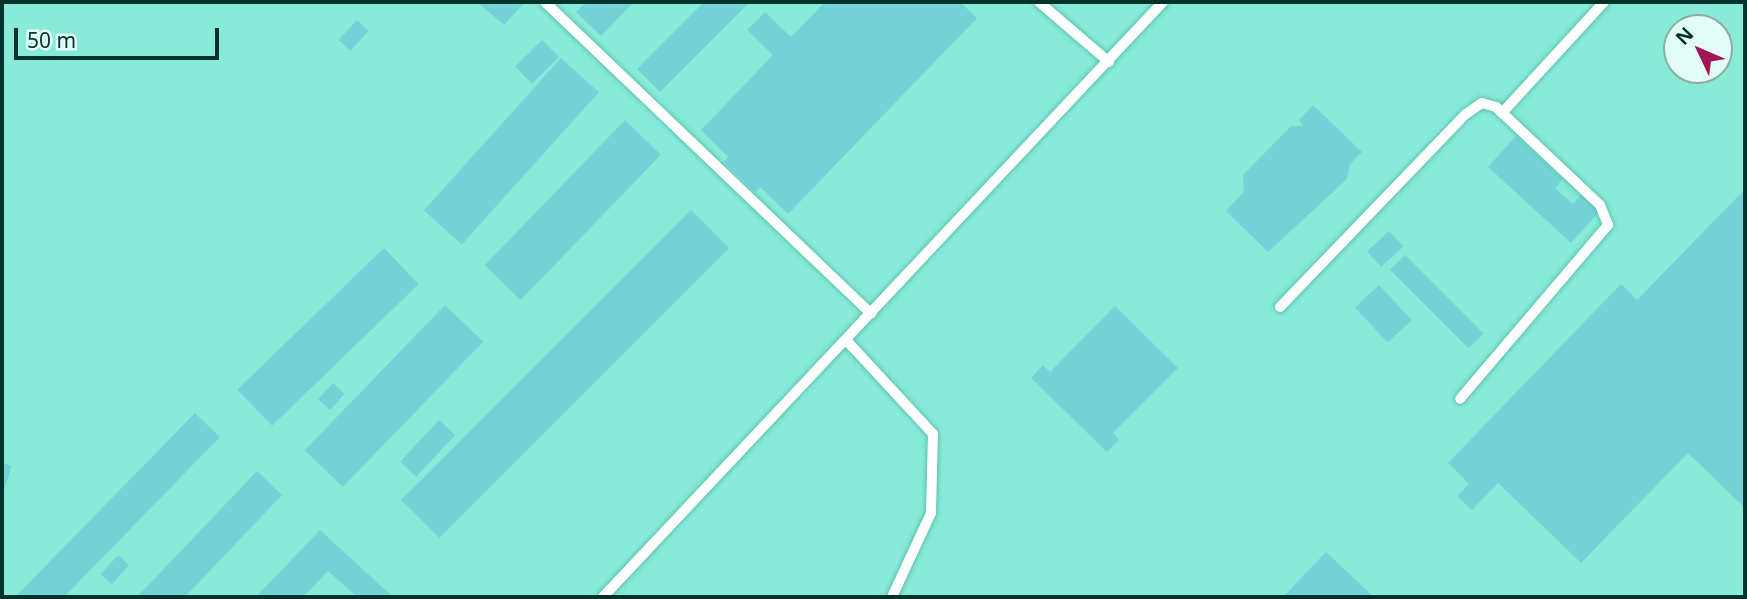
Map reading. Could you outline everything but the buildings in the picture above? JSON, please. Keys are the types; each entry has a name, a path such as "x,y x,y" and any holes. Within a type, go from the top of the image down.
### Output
{"lane":[{"path":"1039,2 1109,62"},
{"path":"603,597 1163,2"},
{"path":"1502,113 1604,2"},
{"path":"548,3 871,313"},
{"path":"1280,307 1466,114 1482,103 1502,113 1600,205 1608,225 1460,399"},
{"path":"846,340 933,434 931,513 892,597"}]}
